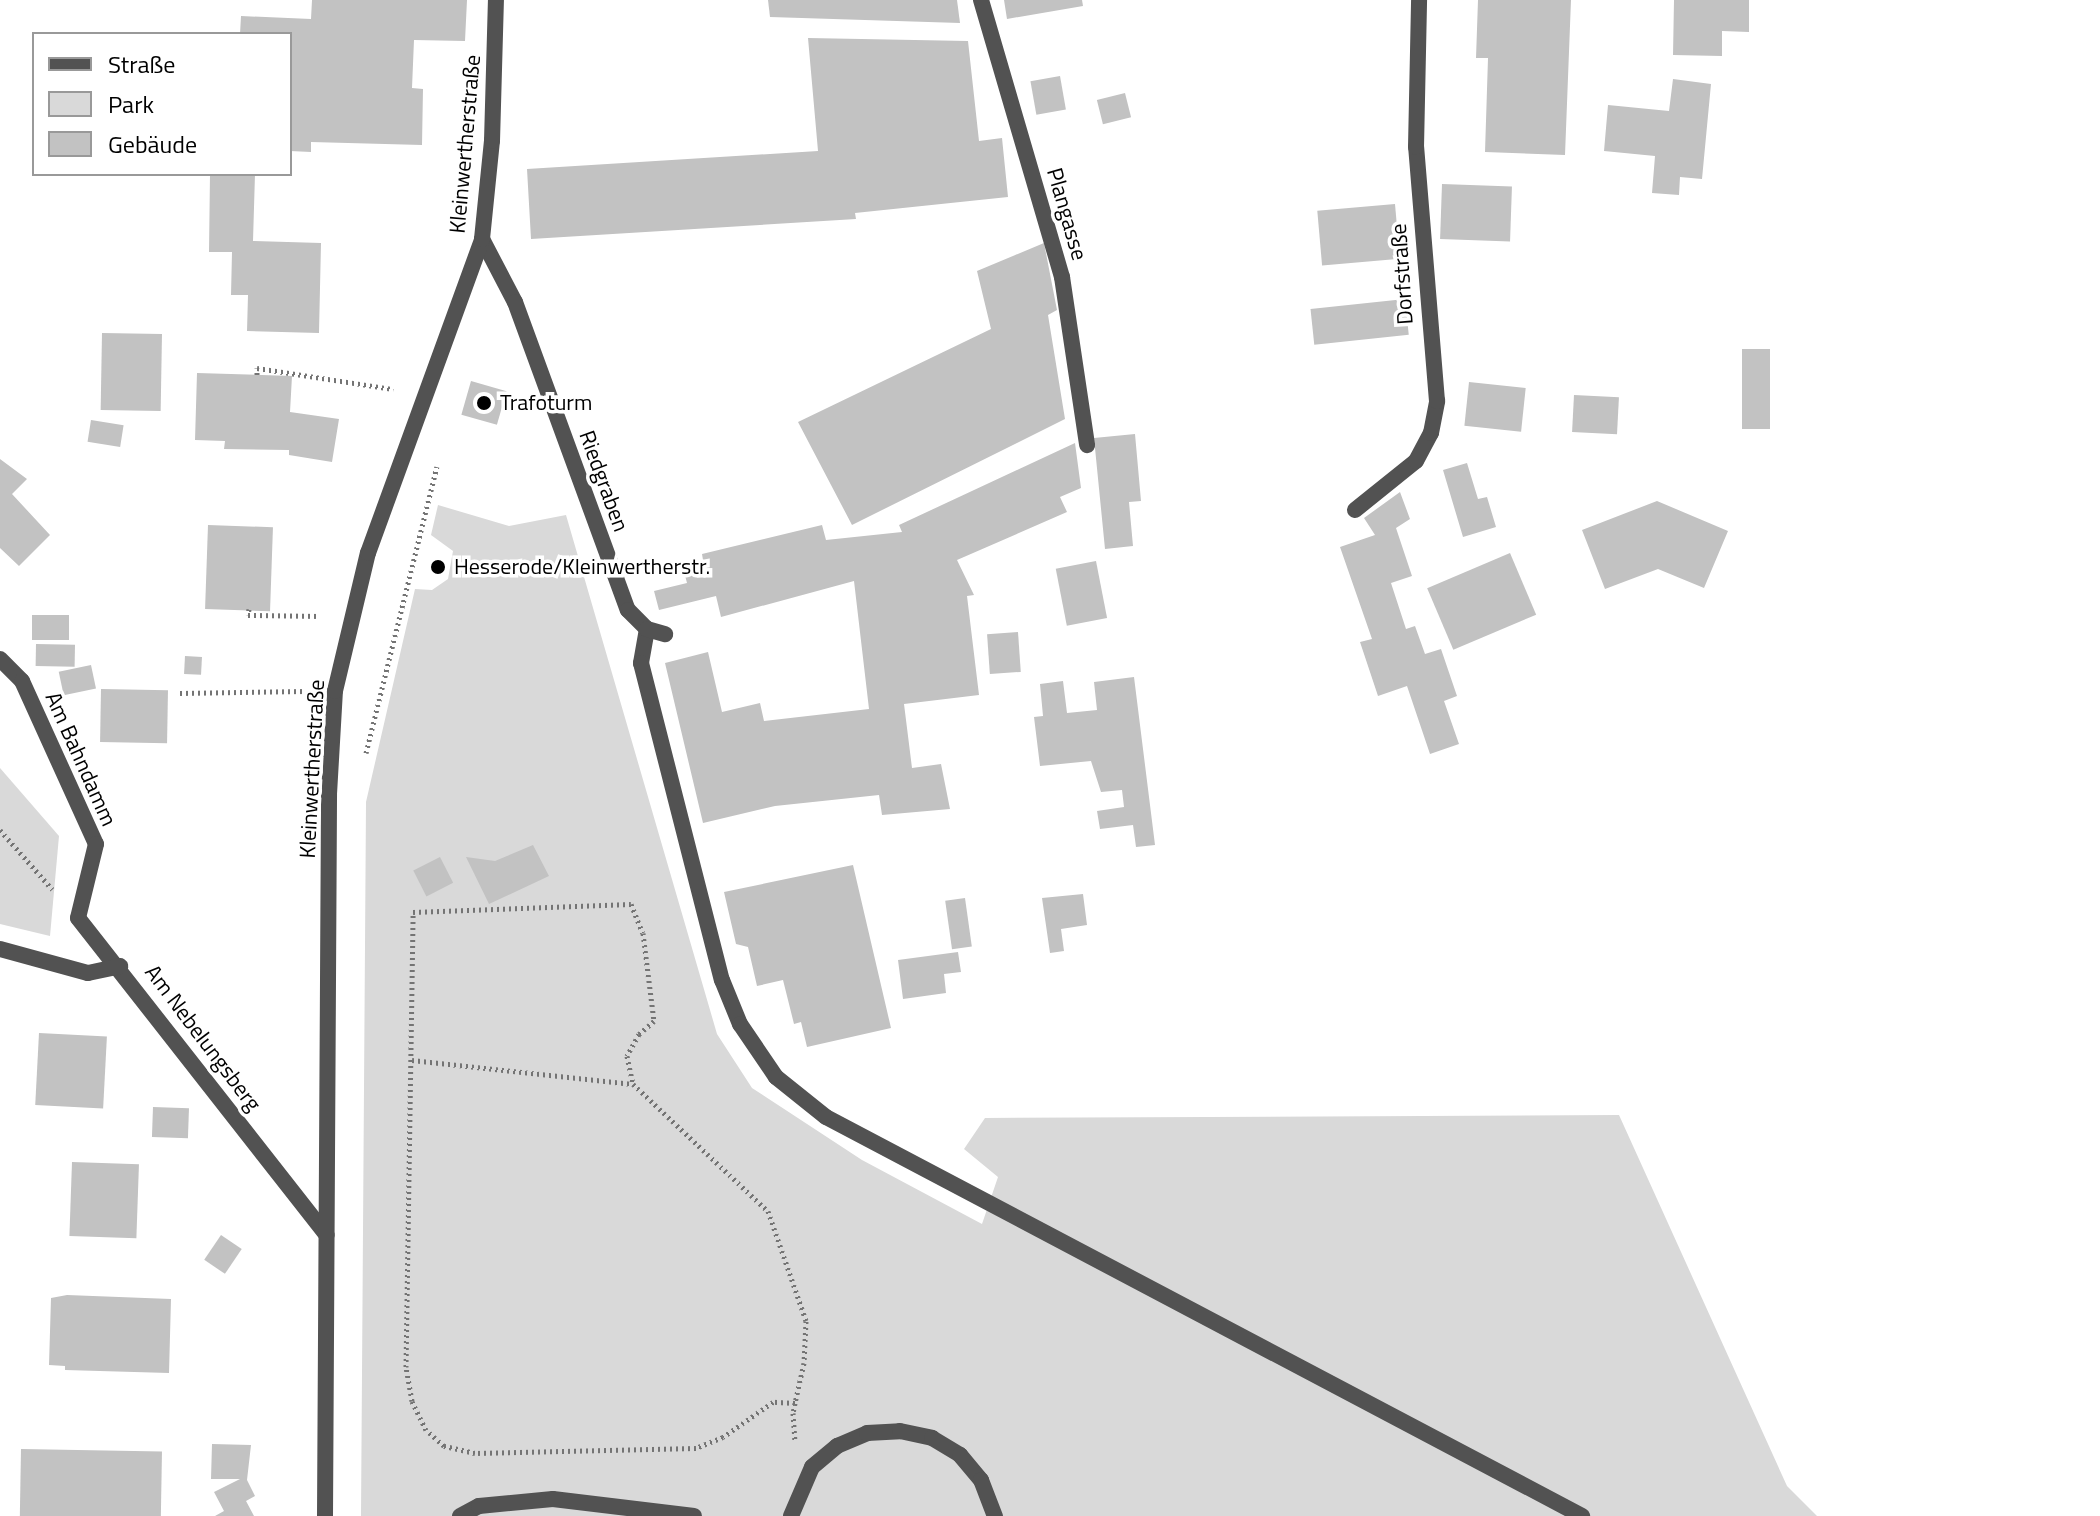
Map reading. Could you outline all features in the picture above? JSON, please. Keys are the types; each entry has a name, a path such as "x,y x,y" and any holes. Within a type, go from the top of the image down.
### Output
{"street":[{"name":"Kleinwertherstraße","path":"325,1516 335,691 349,616 482,239 492,141 496,0"},
{"name":"Plangasse","path":"981,0 1062,277 1087,445"},
{"name":"Dorfstraße","path":"1355,510 1416,461 1431,433 1437,401 1416,147 1419,0"},
{"name":"Riedgraben","path":"482,239 515,302 628,610 647,629"},
{"path":"665,634 647,629 641,663 722,980 740,1024 776,1077 826,1117 1582,1516"},
{"name":"Am Bahndamm","path":"0,659 22,681 96,844 78,918"},
{"path":"78,918 120,966"},
{"name":"Am Nebelungsberg","path":"0,949 88,973 120,966 327,1235"},
{"path":"791,1516 812,1467 837,1446 867,1433 900,1431 932,1438 960,1455 981,1480 995,1516"},
{"path":"460,1516 479,1506 553,1499 694,1516"}],"path":[{"path":"257,375 257,368 426,395"},
{"path":"362,767 391,667 439,451"},
{"path":"249,609 248,615 349,616"},
{"path":"180,693 335,691"},
{"path":"0,830 78,918"},
{"path":"795,1403 773,1402 723,1437 696,1448 475,1453 444,1446 426,1430 412,1401 406,1367 413,912 619,901 631,904 643,933 654,1021 639,1034 627,1056 633,1084 768,1211 806,1321 795,1403 796,1445 812,1467"},
{"path":"412,1060 633,1084"}],"green space":[{"path":"438,505 509,526 566,515 717,1034 752,1088 862,1160 982,1224 998,1177 964,1149 985,1118 1619,1115 1787,1486 1817,1516 361,1516 366,802 415,589 432,590 448,579 453,551 431,535"},
{"path":"0,768 59,836 50,936 0,924"}],"building":[{"path":"312,0 467,0 465,41 414,40 412,88 423,89 422,145 311,142 311,152 292,151 292,32 240,32 241,16 311,19"},
{"path":"768,0 957,0 960,23 770,17"},
{"path":"1004,0 1082,0 1083,6 1007,19"},
{"path":"1478,0 1571,0 1565,155 1485,152 1488,58 1476,58"},
{"path":"1674,0 1749,0 1749,32 1722,31 1722,56 1673,55"},
{"path":"808,38 968,41 979,141 1002,138 1008,197 855,213 856,219 531,239 527,169 818,151"},
{"path":"1060,76 1066,109 1036,115 1030,81"},
{"path":"1673,79 1711,84 1702,179 1680,177 1679,195 1652,193 1655,156 1604,151 1608,105 1669,111"},
{"path":"1125,93 1131,117 1103,124 1097,100"},
{"path":"210,176 255,176 253,241 321,243 319,333 247,331 248,295 231,295 232,252 209,252"},
{"path":"1442,184 1512,186 1510,241 1440,239"},
{"path":"1395,204 1400,259 1322,266 1317,211"},
{"path":"1044,243 1057,310 1048,315 1065,419 852,525 798,422 991,329 977,271"},
{"path":"1405,299 1409,335 1314,345 1311,309"},
{"path":"102,333 162,334 161,411 101,410"},
{"path":"1742,349 1770,349 1770,429 1742,429"},
{"path":"197,373 292,376 290,412 339,419 332,462 289,455 289,450 224,449 225,441 195,440"},
{"name":"Trafoturm","path":"471,381 507,391 497,425 461,415"},
{"path":"1469,382 1526,388 1521,432 1464,426"},
{"path":"1574,395 1619,397 1617,434 1572,432"},
{"path":"91,420 124,425 120,447 88,442"},
{"path":"1135,434 1141,501 1129,502 1133,546 1105,549 1094,438"},
{"path":"1075,443 1081,488 1060,497 1067,512 957,560 974,595 967,596 979,695 904,704 912,768 941,764 950,809 882,815 879,795 775,806 703,823 665,663 708,652 722,712 760,703 764,721 869,709 854,581 721,617 716,596 659,610 654,591 687,583 682,564 703,560 702,554 822,525 826,540 902,532 899,525"},
{"path":"0,459 27,479 12,494 50,535 19,566 0,548"},
{"path":"1467,463 1478,499 1487,497 1496,527 1463,537 1443,470"},
{"path":"1400,492 1410,519 1396,528 1412,576 1391,583 1406,629 1415,626 1425,654 1441,649 1457,696 1444,701 1459,744 1430,754 1407,686 1378,696 1360,642 1372,639 1340,547 1375,535 1364,518"},
{"path":"1657,501 1728,531 1704,588 1658,569 1605,589 1582,530"},
{"path":"208,525 273,527 270,611 205,609"},
{"path":"1510,553 1536,615 1453,650 1427,588"},
{"path":"1096,561 1107,618 1067,626 1056,569"},
{"path":"32,615 69,615 69,640 32,640"},
{"path":"1018,632 1021,672 990,674 987,634"},
{"path":"36,644 75,645 75,667 36,666"},
{"path":"185,656 202,657 201,675 184,674"},
{"path":"91,665 96,688 64,695 59,672"},
{"path":"1134,677 1155,845 1136,847 1133,825 1100,829 1097,811 1124,807 1122,790 1101,792 1091,761 1040,766 1034,717 1043,716 1040,684 1063,681 1067,713 1097,710 1094,682"},
{"path":"101,689 168,690 167,743 100,742"},
{"path":"533,845 549,876 489,904 466,857 495,861"},
{"path":"440,857 453,883 426,896 413,871"},
{"path":"853,865 891,1028 807,1047 801,1022 794,1024 783,980 757,986 748,947 736,944 724,892"},
{"path":"1083,894 1087,925 1061,929 1064,951 1050,953 1042,898"},
{"path":"965,898 972,947 952,949 945,901"},
{"path":"958,952 961,972 944,974 946,993 903,999 898,960"},
{"path":"39,1033 107,1037 103,1108 35,1105"},
{"path":"153,1107 189,1108 188,1138 152,1137"},
{"path":"72,1162 139,1164 136,1238 69,1236"},
{"path":"221,1235 242,1249 225,1274 204,1260"},
{"path":"67,1295 171,1299 169,1373 65,1370 65,1366 49,1365 51,1298"},
{"path":"212,1444 251,1445 247,1480 255,1496 246,1501 254,1516 215,1516 224,1511 214,1492 240,1479 211,1479"},
{"path":"21,1449 162,1451 161,1516 20,1516"}],"place":[{"name":"Trafoturm","path":"484,403"},
{"name":"Hesserode/Kleinwertherstr.","path":"438,567"}]}
